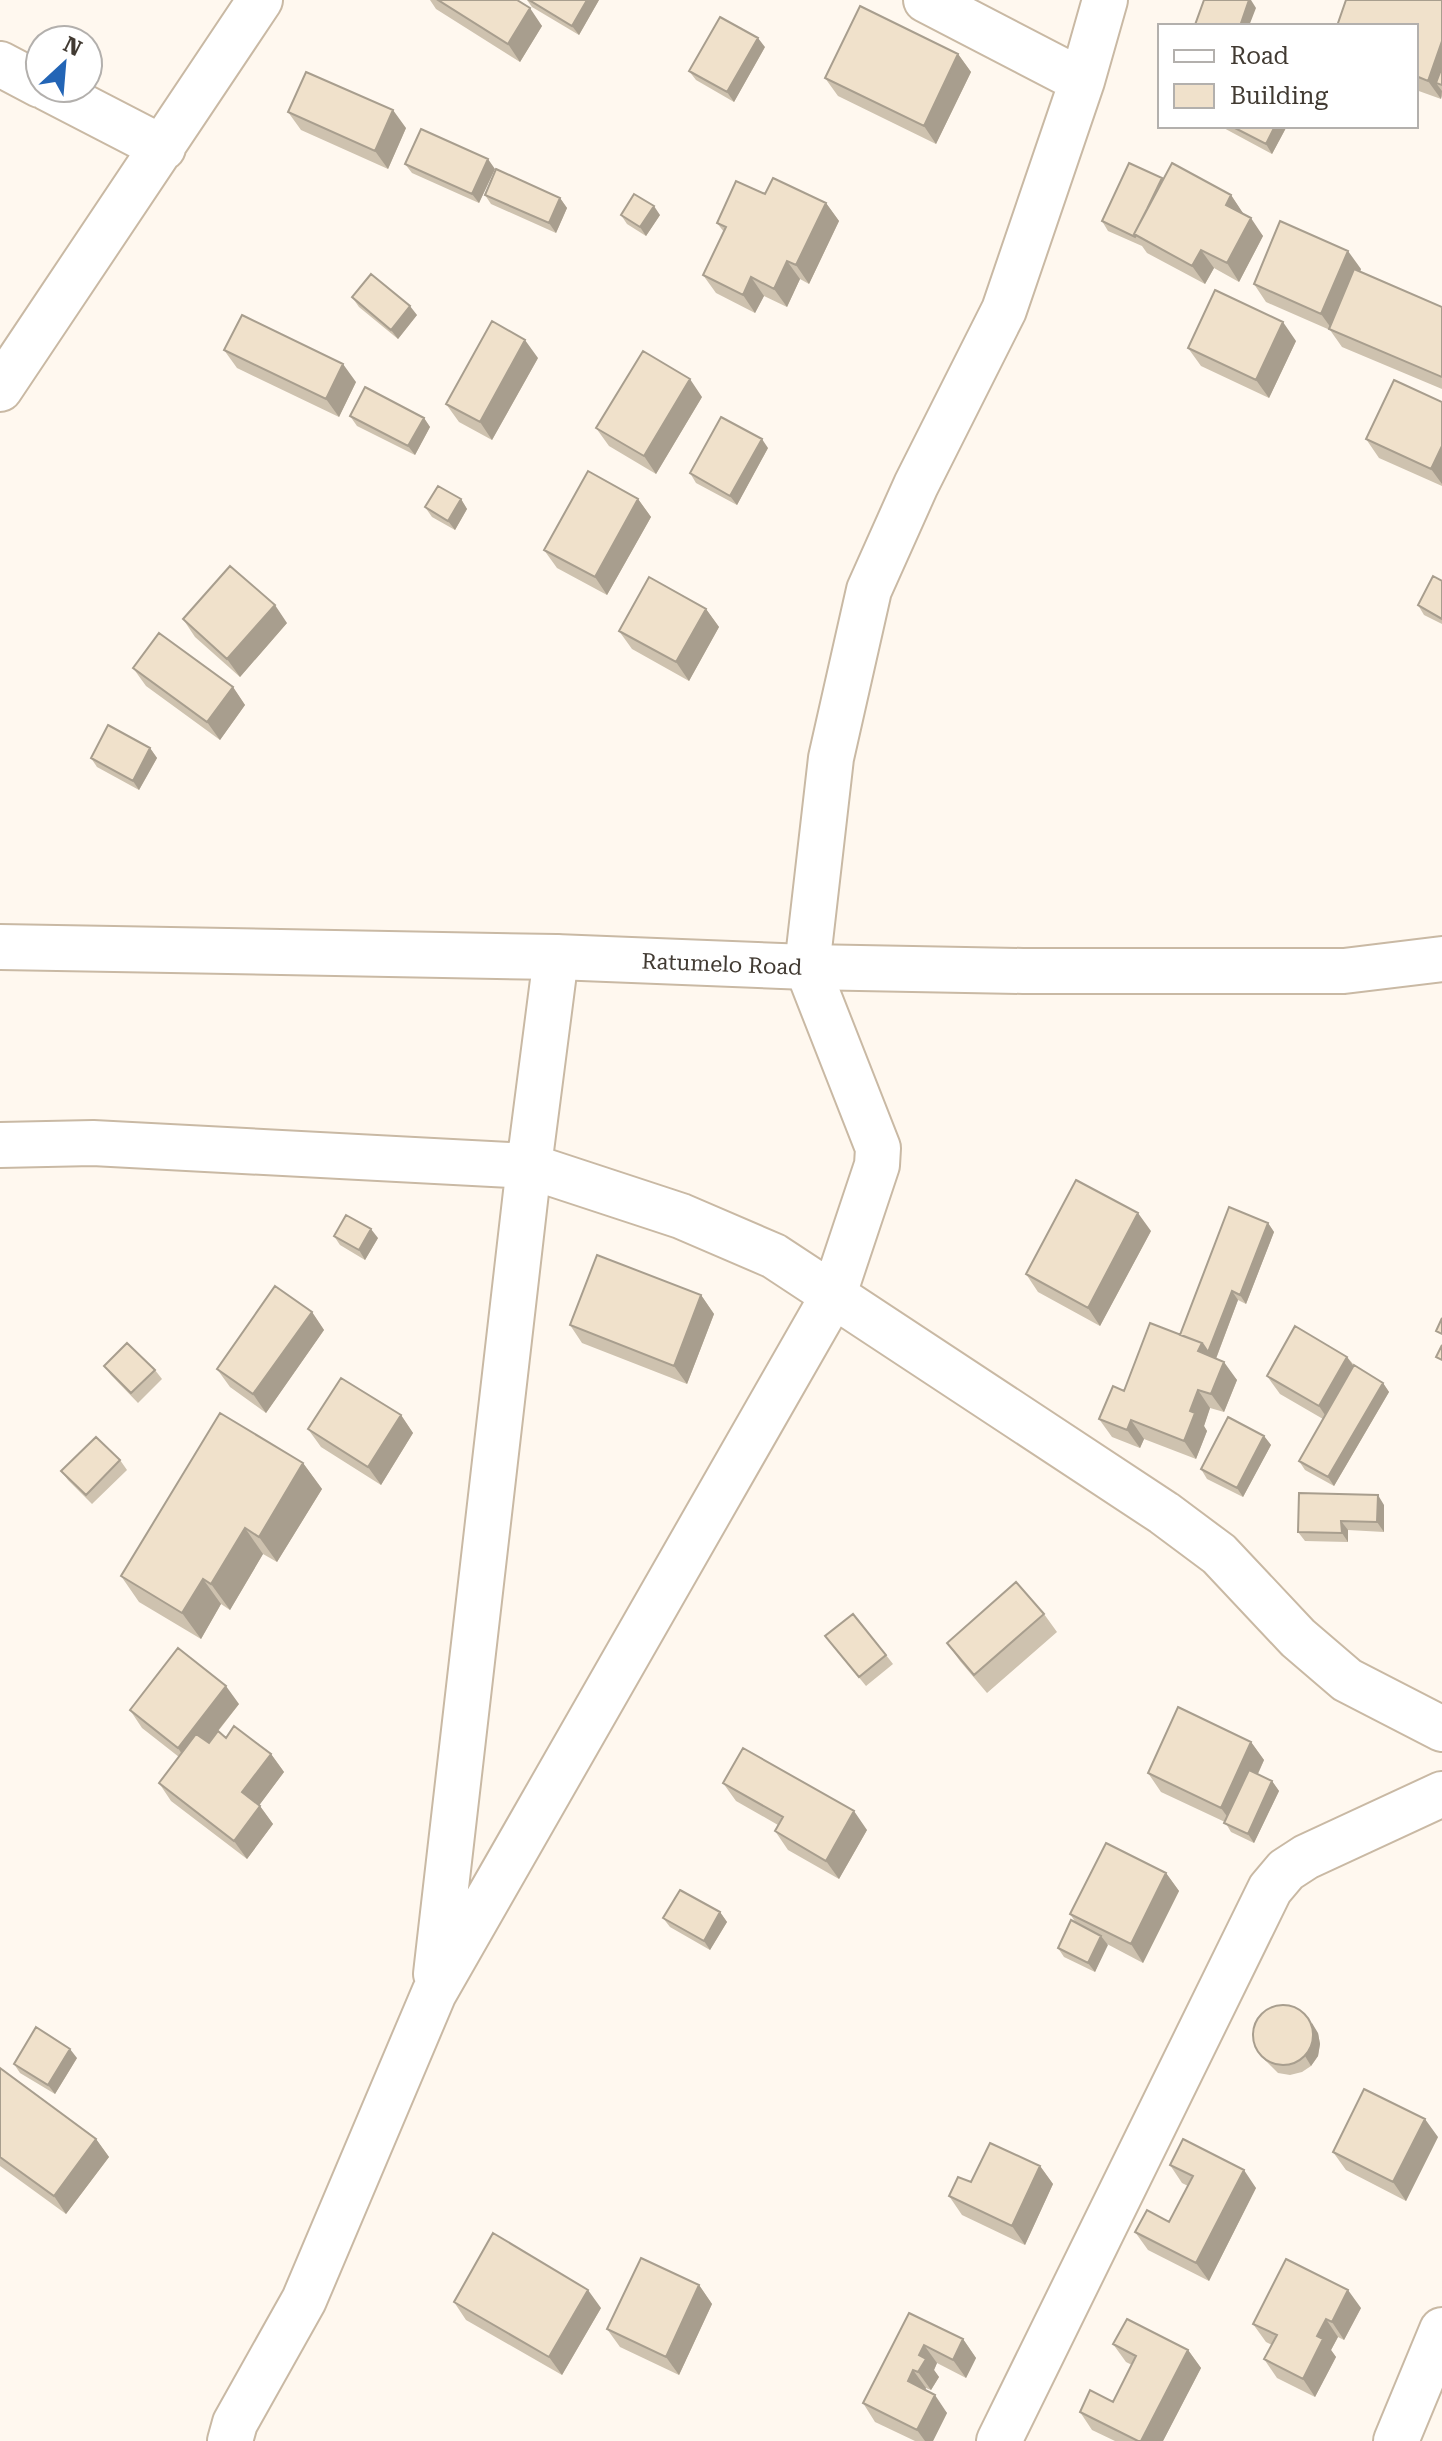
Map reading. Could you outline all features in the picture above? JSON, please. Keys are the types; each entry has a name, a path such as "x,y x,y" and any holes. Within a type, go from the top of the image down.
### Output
{"street":[{"path":"0,389 260,0"},
{"path":"926,0 1082,81"},
{"path":"230,2441 235,2423 304,2300 434,1993 834,1294 877,1165 878,1148 807,967 831,758 869,590 916,485 1004,310 1082,81 1105,0"},
{"path":"0,64 24,77"},
{"path":"78,104 163,148"},
{"name":"Ratumelo Road","path":"0,947 556,957 807,967 1023,971 1344,971 1442,959"},
{"path":"434,1993 556,957"},
{"path":"0,1145 93,1143 529,1166 681,1216 774,1256 1164,1513 1219,1554 1298,1638 1347,1680 1442,1729"},
{"path":"999,2441 1270,1889 1286,1870 1306,1857 1442,1794"},
{"path":"1396,2441 1442,2330"}],"building":[{"path":"438,0 517,0 530,8 508,44"},
{"path":"529,0 587,0 572,26"},
{"path":"1204,0 1249,0 1241,24 1195,24"},
{"path":"1346,0 1442,0 1442,41 1428,81 1418,77 1418,24 1338,24"},
{"path":"860,6 958,54 924,126 825,78"},
{"path":"720,17 758,38 727,92 689,71"},
{"path":"1442,67 1442,85 1436,83"},
{"path":"306,72 393,110 375,151 288,112"},
{"path":"1235,128 1274,128 1266,144"},
{"path":"421,129 488,159 472,194 405,164"},
{"path":"1129,163 1162,178 1135,237 1102,221"},
{"path":"1172,163 1231,195 1226,205 1251,218 1227,263 1201,250 1192,266 1134,234"},
{"path":"496,169 560,198 549,223 485,195"},
{"path":"773,178 826,203 796,265 787,261 774,289 751,277 743,295 703,275 726,227 717,223 736,181 765,194"},
{"path":"634,194 654,206 640,227 621,215"},
{"path":"1280,221 1348,251 1321,314 1254,284"},
{"path":"1354,269 1442,307 1442,377 1329,329"},
{"path":"371,274 410,306 391,330 352,297"},
{"path":"1215,290 1283,322 1256,380 1188,348"},
{"path":"242,315 343,364 326,399 224,350"},
{"path":"492,321 525,340 480,422 446,404"},
{"path":"643,351 690,379 644,456 596,428"},
{"path":"1394,380 1442,402 1442,446 1431,469 1366,439"},
{"path":"365,387 424,418 408,446 350,416"},
{"path":"721,417 762,439 730,496 690,473"},
{"path":"588,471 638,499 595,577 544,550"},
{"path":"438,486 461,499 448,521 425,507"},
{"path":"230,566 275,605 227,659 183,619"},
{"path":"1433,576 1442,581 1442,619 1418,605"},
{"path":"649,577 706,609 676,662 619,631"},
{"path":"159,633 233,687 207,722 133,668"},
{"path":"108,725 150,748 133,781 91,758"},
{"path":"1076,1180 1138,1213 1088,1308 1026,1274"},
{"path":"1229,1207 1268,1223 1240,1295 1232,1291 1208,1352 1202,1343 1180,1335"},
{"path":"346,1215 371,1229 359,1250 334,1236"},
{"path":"597,1255 701,1295 674,1366 570,1325"},
{"path":"275,1286 312,1312 253,1394 217,1369"},
{"path":"1442,1318 1442,1334 1436,1331"},
{"path":"1150,1323 1202,1343 1198,1351 1224,1362 1211,1394 1198,1390 1190,1411 1195,1413 1184,1441 1131,1420 1127,1430 1099,1419 1113,1386 1124,1391"},
{"path":"1295,1326 1347,1357 1319,1406 1267,1376"},
{"path":"127,1343 155,1370 131,1393 104,1366"},
{"path":"1442,1345 1442,1360 1436,1357"},
{"path":"1354,1365 1383,1383 1328,1477 1299,1461"},
{"path":"341,1378 401,1415 368,1467 308,1429"},
{"path":"220,1413 303,1463 259,1537 245,1528 211,1584 203,1579 182,1613 121,1576"},
{"path":"1228,1417 1264,1436 1237,1488 1201,1469"},
{"path":"96,1437 120,1460 86,1495 61,1471"},
{"path":"1299,1493 1378,1495 1377,1522 1341,1521 1342,1533 1298,1532"},
{"path":"1016,1582 1044,1614 974,1675 947,1643"},
{"path":"853,1614 886,1655 859,1677 825,1636"},
{"path":"178,1648 226,1686 178,1748 130,1710"},
{"path":"1178,1707 1251,1742 1221,1808 1148,1773"},
{"path":"234,1726 271,1754 242,1792 260,1806 234,1841 159,1783 196,1734 209,1743 218,1731 226,1738"},
{"path":"743,1748 854,1811 826,1861 775,1831 783,1817 723,1783"},
{"path":"1249,1770 1272,1781 1248,1834 1224,1823"},
{"path":"1106,1843 1166,1873 1131,1944 1070,1914"},
{"path":"680,1890 720,1912 704,1941 663,1918"},
{"path":"1071,1920 1101,1936 1088,1963 1058,1948"},
{"path":"1283,2005 1294,2007 1304,2014 1311,2024 1311,2046 1304,2056 1294,2063 1283,2065 1272,2063 1262,2056 1255,2046 1253,2035 1255,2024 1262,2014 1272,2007"},
{"path":"36,2027 70,2049 48,2085 14,2064"},
{"path":"0,2068 96,2139 54,2196 0,2157"},
{"path":"1364,2089 1425,2119 1393,2182 1333,2152"},
{"path":"1183,2139 1244,2170 1196,2263 1135,2232 1147,2210 1169,2222 1193,2176 1170,2165"},
{"path":"990,2143 1040,2166 1012,2226 949,2196 958,2177 971,2182"},
{"path":"493,2233 588,2290 549,2357 454,2302"},
{"path":"641,2258 699,2285 666,2357 607,2329"},
{"path":"1286,2259 1348,2290 1332,2322 1326,2319 1317,2336 1323,2339 1303,2379 1264,2359 1277,2335 1253,2324"},
{"path":"909,2313 963,2339 953,2360 924,2345 919,2355 926,2359 918,2372 913,2370 908,2381 935,2395 917,2430 863,2403"},
{"path":"1127,2319 1188,2350 1141,2441 1080,2412 1090,2390 1113,2402 1136,2356 1113,2344"}]}
